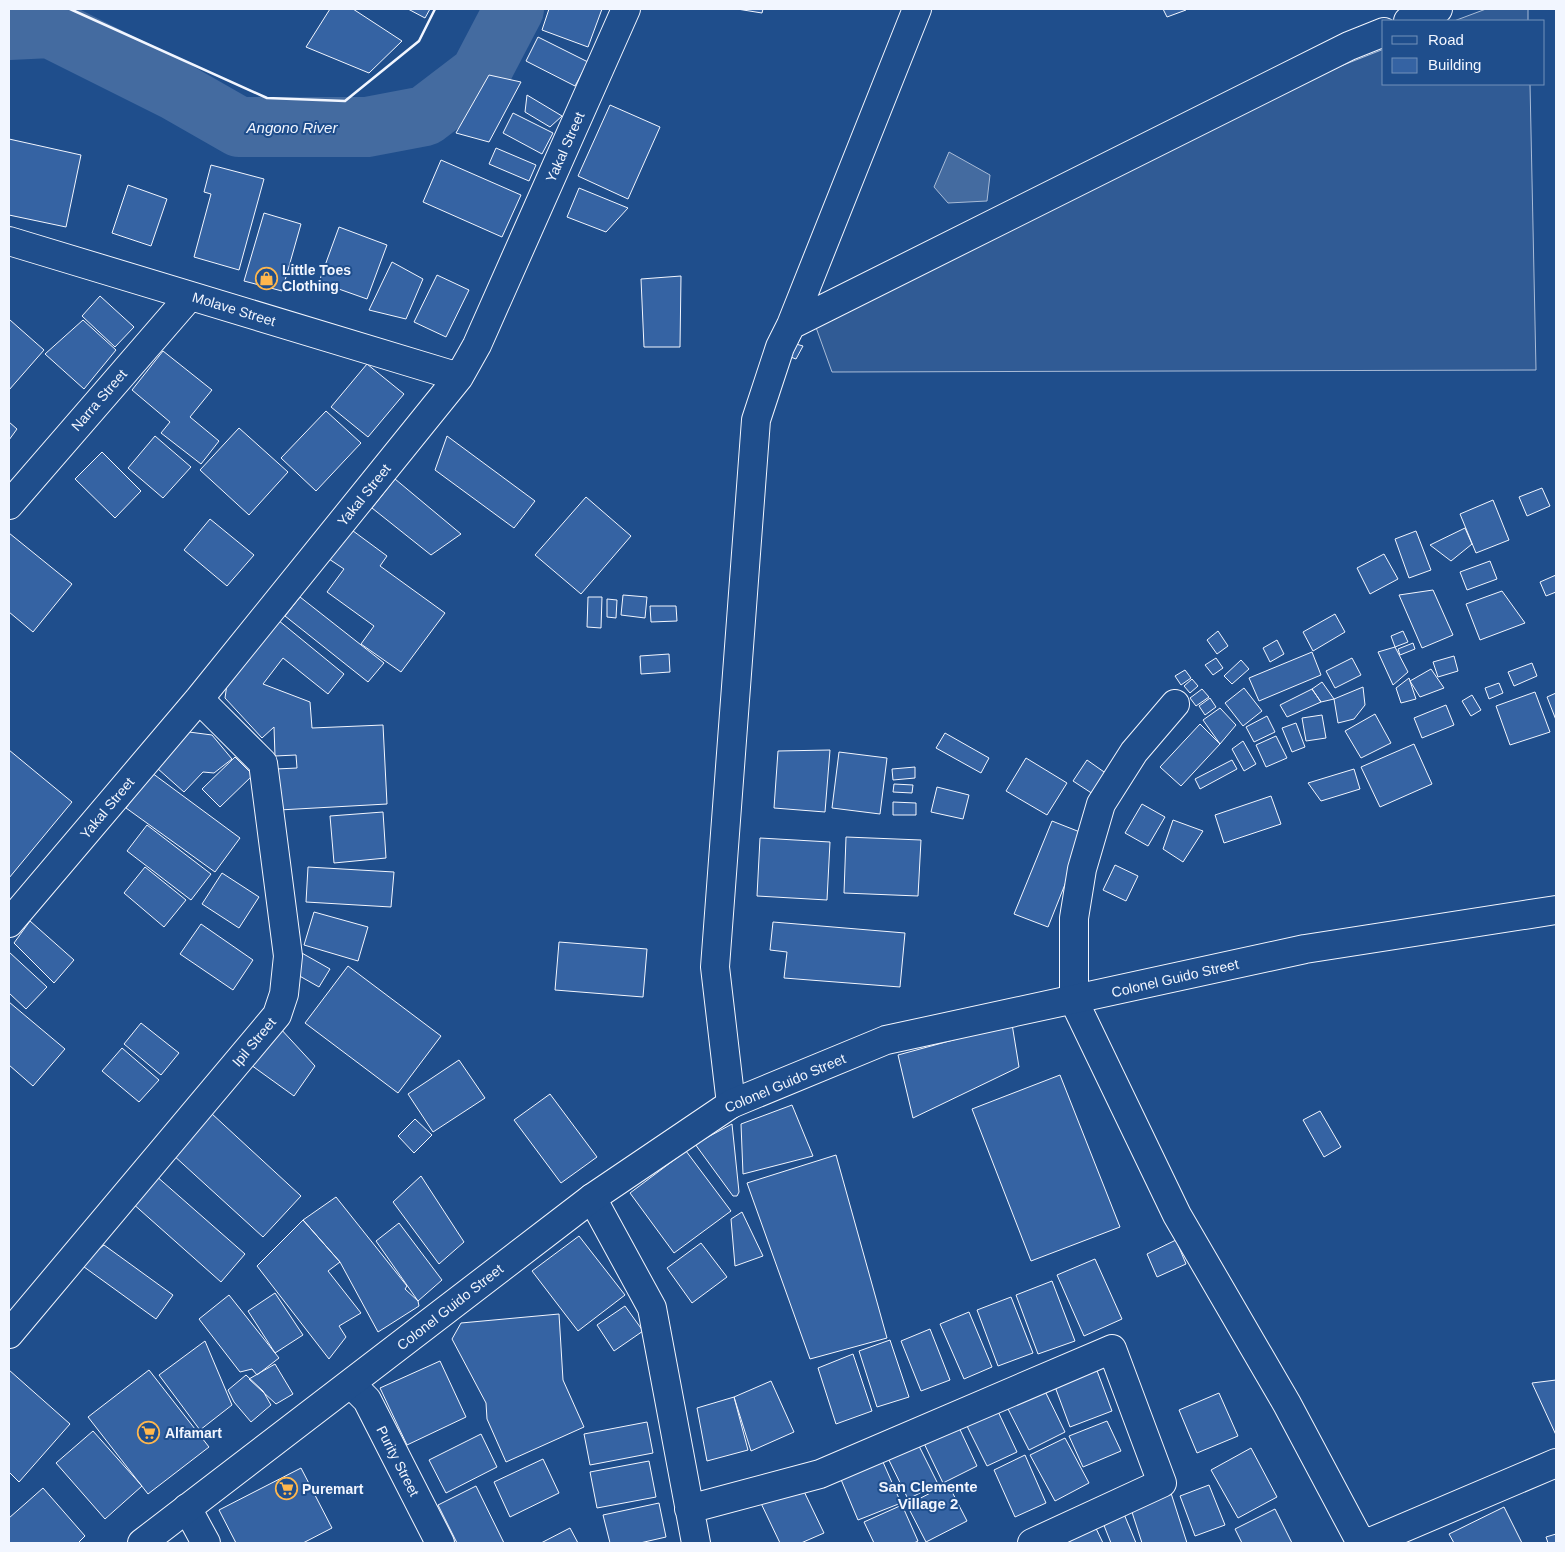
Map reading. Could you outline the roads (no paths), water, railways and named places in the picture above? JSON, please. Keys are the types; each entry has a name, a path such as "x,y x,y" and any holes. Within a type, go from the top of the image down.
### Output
{"street":[{"name":"Yakal Street","path":"9,923 199,699 460,377 477,345 626,9"},
{"path":"731,1104 714,967 756,420 780,347 791,325 917,9"},
{"path":"1410,20 1438,9"},
{"path":"791,325 1348,46 1382,33"},
{"name":"Molave Street","path":"9,241 460,377"},
{"name":"Narra Street","path":"9,505 190,296"},
{"name":"Ipil Street","path":"9,1334 277,1015 284,994 288,956 263,763 199,699"},
{"path":"1175,704 1134,752 1101,804 1082,869 1074,918 1074,1001 1177,1215 1287,1404 1360,1543"},
{"name":"Colonel Guido Street","path":"142,1543 592,1198 731,1104 886,1040 1074,1001 1305,949 1556,910"},
{"path":"592,1198 652,1308 696,1543"},
{"path":"689,1509 820,1474 1112,1349 1162,1483 1032,1543"},
{"name":"Purity Street","path":"351,1384 367,1400 440,1543"},
{"path":"1368,1543 1556,1463"},
{"path":"187,1508 206,1543"}],"waterway":[{"name":"Angono River","path":"9,30 50,28 176,91 239,127 367,127 425,116 480,74 514,9"}],"place":[{"name":"Little Toes Clothing","path":"266,278"},
{"name":"Alfamart","path":"149,1433"},
{"name":"Puremart","path":"286,1489"}],"district":[{"name":"San Clemente Village 2","path":"928,1494"}]}
